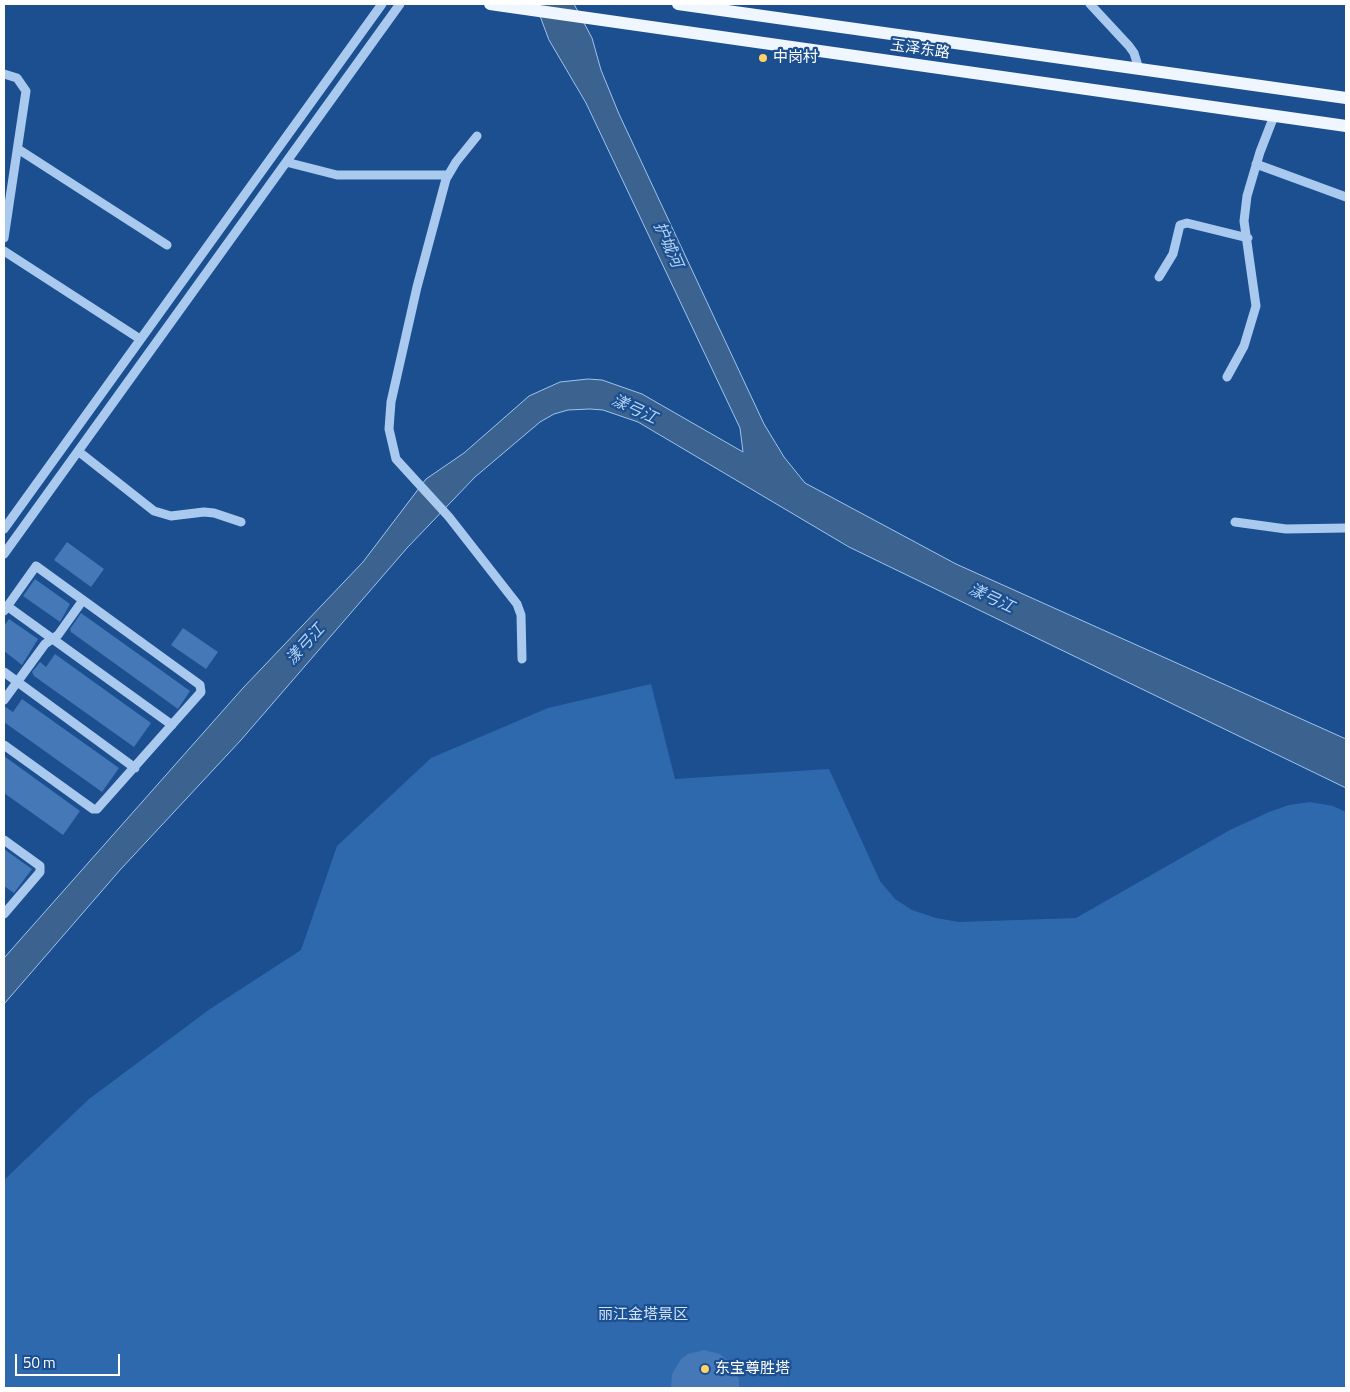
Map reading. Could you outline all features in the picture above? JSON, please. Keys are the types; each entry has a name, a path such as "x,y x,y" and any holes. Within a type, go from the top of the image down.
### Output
{"main road":[{"name":"玉泽东路","path":"490,4 1346,126"},
{"name":"玉泽东路","path":"678,4 1346,98"}],"street":[{"path":"4,529 382,4"},
{"path":"4,554 400,4"},
{"path":"1090,4 1129,46 1139,69"},
{"path":"4,74 21,81 26,91 4,238"},
{"path":"1227,377 1244,346 1256,306 1248,238 1244,221 1247,196 1256,164 1274,116"},
{"path":"477,136 448,175 417,287 388,415 391,442 396,459 449,517 517,604 521,615 522,659"},
{"path":"18,149 167,245"},
{"path":"286,162 303,168 337,175 448,175"},
{"path":"1256,164 1346,197"},
{"path":"1158,277 1173,254 1180,225 1187,223 1248,238"},
{"path":"4,251 140,339"},
{"path":"78,451 154,511 171,516 204,512 214,513 241,522"},
{"path":"1235,522 1286,529 1346,528"},
{"path":"4,745 93,809 103,804 201,692 200,685 36,566 6,609 53,639 172,725"},
{"path":"4,700 45,644 53,639 83,600"},
{"path":"4,672 135,768"},
{"path":"4,840 40,866 40,872 5,909"}],"green space":[{"name":"丽江金塔景区","path":"651,684 675,779 829,769 880,881 895,899 912,910 936,918 959,922 1076,918 1230,830 1269,812 1289,805 1310,802 1333,806 1346,812 1346,1388 4,1388 4,1180 89,1099 210,1009 301,950 337,846 431,758 548,708"}],"water":[{"path":"536,4 574,4 592,38 601,70 619,114 764,424 784,457 805,483 956,564 1346,739 1346,788 849,547 638,422 603,410 568,410 554,414 540,422 475,477 407,548 241,740 120,870 4,1004 4,958 243,688 363,562 426,479 464,453 529,396 560,382 588,379 602,380 642,394 743,452 740,428 586,103 549,40"}],"building":[{"path":"67,542 104,569 91,587 54,560"},
{"path":"35,579 70,604 60,622 23,596"},
{"path":"81,613 190,691 178,709 71,632 70,629"},
{"path":"9,619 38,639 22,665 4,651 4,626"},
{"path":"183,628 218,652 206,669 171,645"},
{"path":"55,654 151,723 134,747 34,676 32,672 40,662 46,667"},
{"path":"22,699 119,768 102,792 4,722 4,706 13,712"},
{"path":"4,756 80,811 63,835 4,793"},
{"path":"4,849 32,869 14,893 4,886"},
{"name":"东宝尊胜塔","path":"704,1350 720,1354 733,1365 739,1379 739,1388 671,1388 672,1374 681,1359 688,1354"}],"place":[{"name":"中岗村","path":"763,58"},
{"name":"东宝尊胜塔","path":"705,1369"}],"water label":[{"name":"护城河","path":"667,245"},
{"name":"漾弓江","path":"634,410"},
{"name":"漾弓江","path":"991,599"},
{"name":"漾弓江","path":"306,645"}]}
